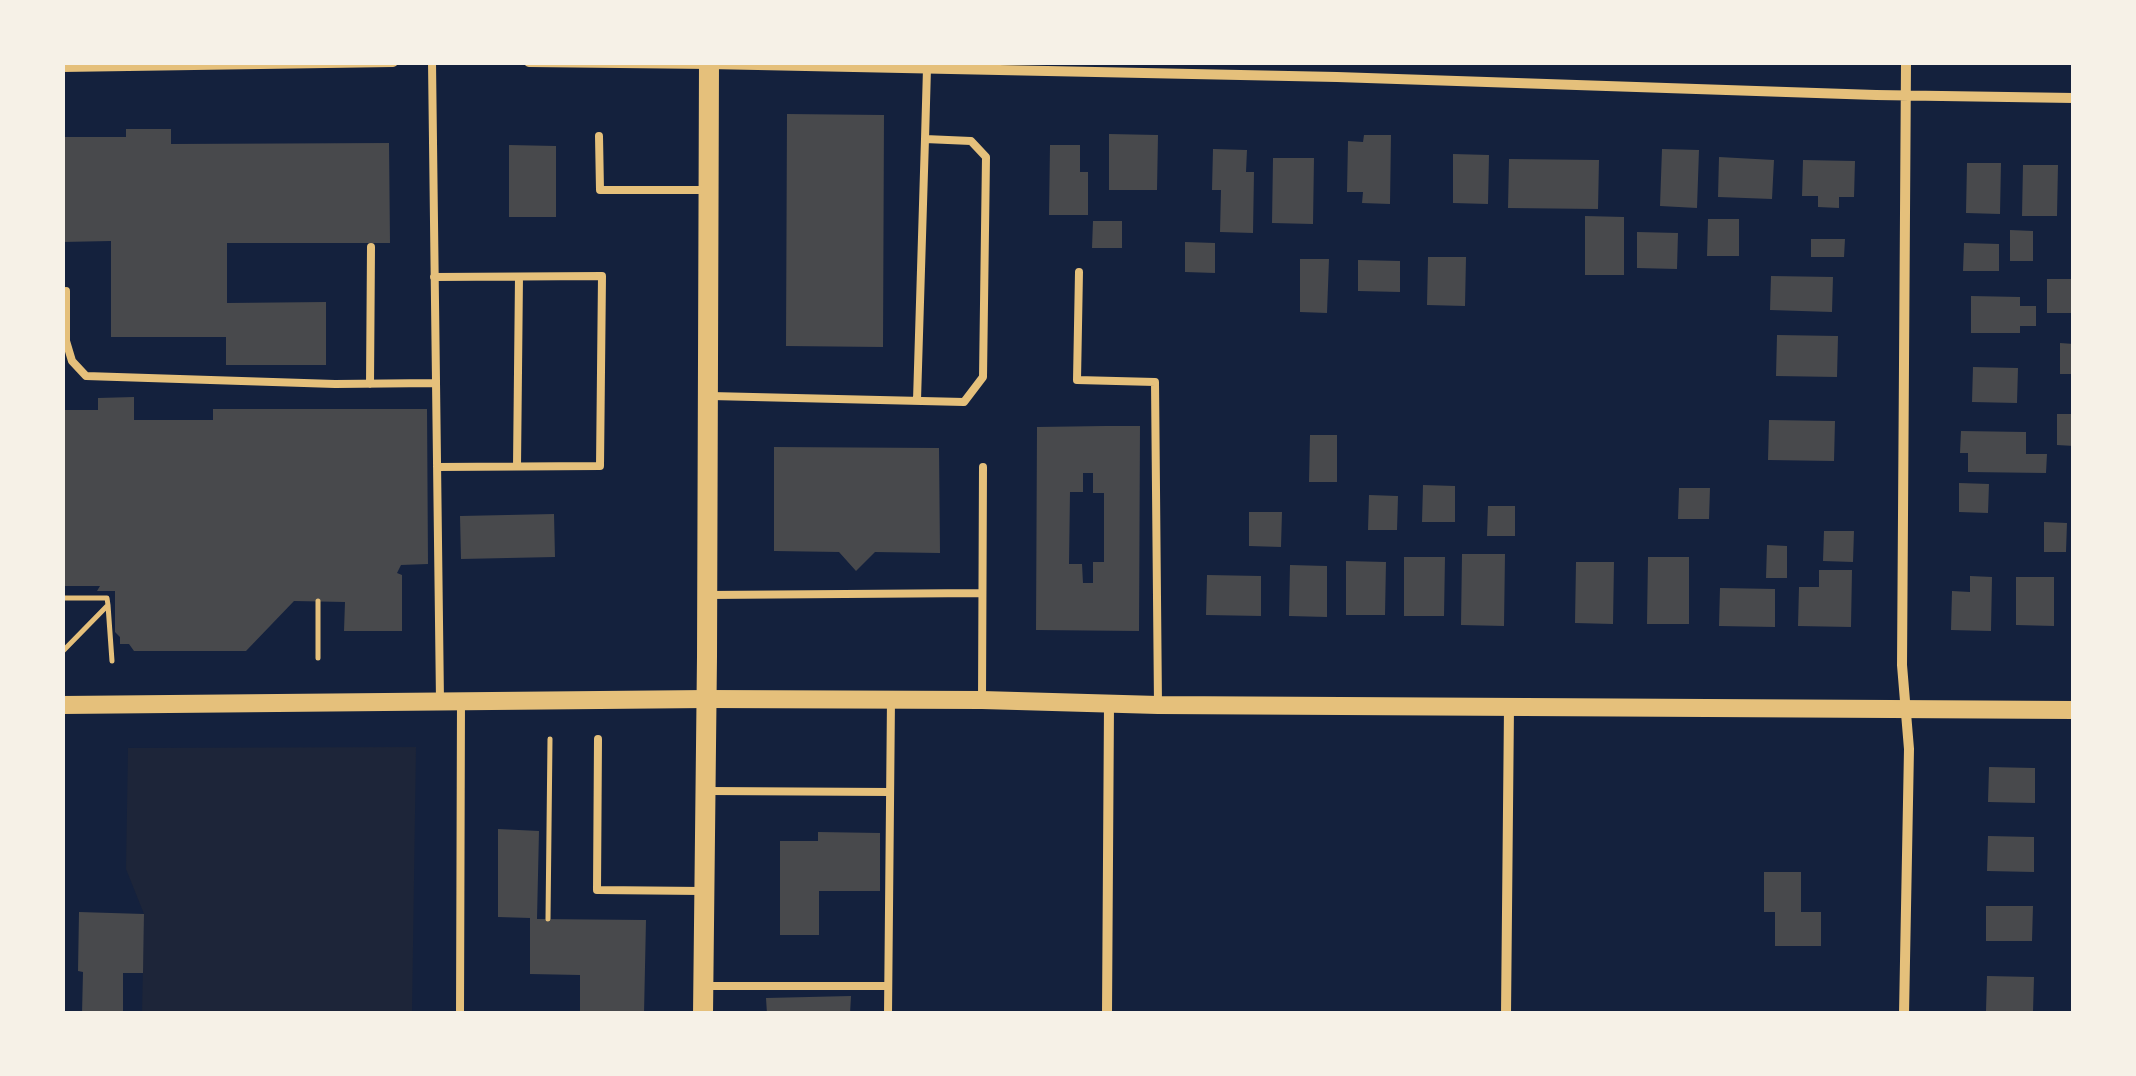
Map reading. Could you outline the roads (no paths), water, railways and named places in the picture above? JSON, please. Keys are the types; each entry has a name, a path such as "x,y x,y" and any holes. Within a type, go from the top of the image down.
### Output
{"main road":[{"path":"702,1014 709,63"}],"street":[{"path":"62,67 393,62"},
{"path":"529,62 1337,77 2074,98"},
{"path":"1904,1014 1909,749 1902,665 1906,62"},
{"path":"62,704 706,698 1158,705 2074,710"},
{"path":"1107,1014 1110,704"},
{"path":"1506,1014 1509,707"}],"lane":[{"path":"432,62 440,701"},
{"path":"917,400 927,68"},
{"path":"599,136 600,190 708,190"},
{"path":"707,396 964,402 983,376 986,156 971,142 925,139"},
{"path":"370,247 370,384"},
{"path":"1079,272 1077,380 1155,382 1158,705"},
{"path":"434,278 602,276 600,466 436,467"},
{"path":"517,466 519,277"},
{"path":"66,292 66,342 72,361 86,376 435,383"},
{"path":"982,700 983,466"},
{"path":"707,595 982,594"},
{"path":"888,1014 891,700"},
{"path":"460,1014 461,701"},
{"path":"598,739 597,890 704,891"},
{"path":"705,791 890,792"},
{"path":"702,986 888,986"}]}
